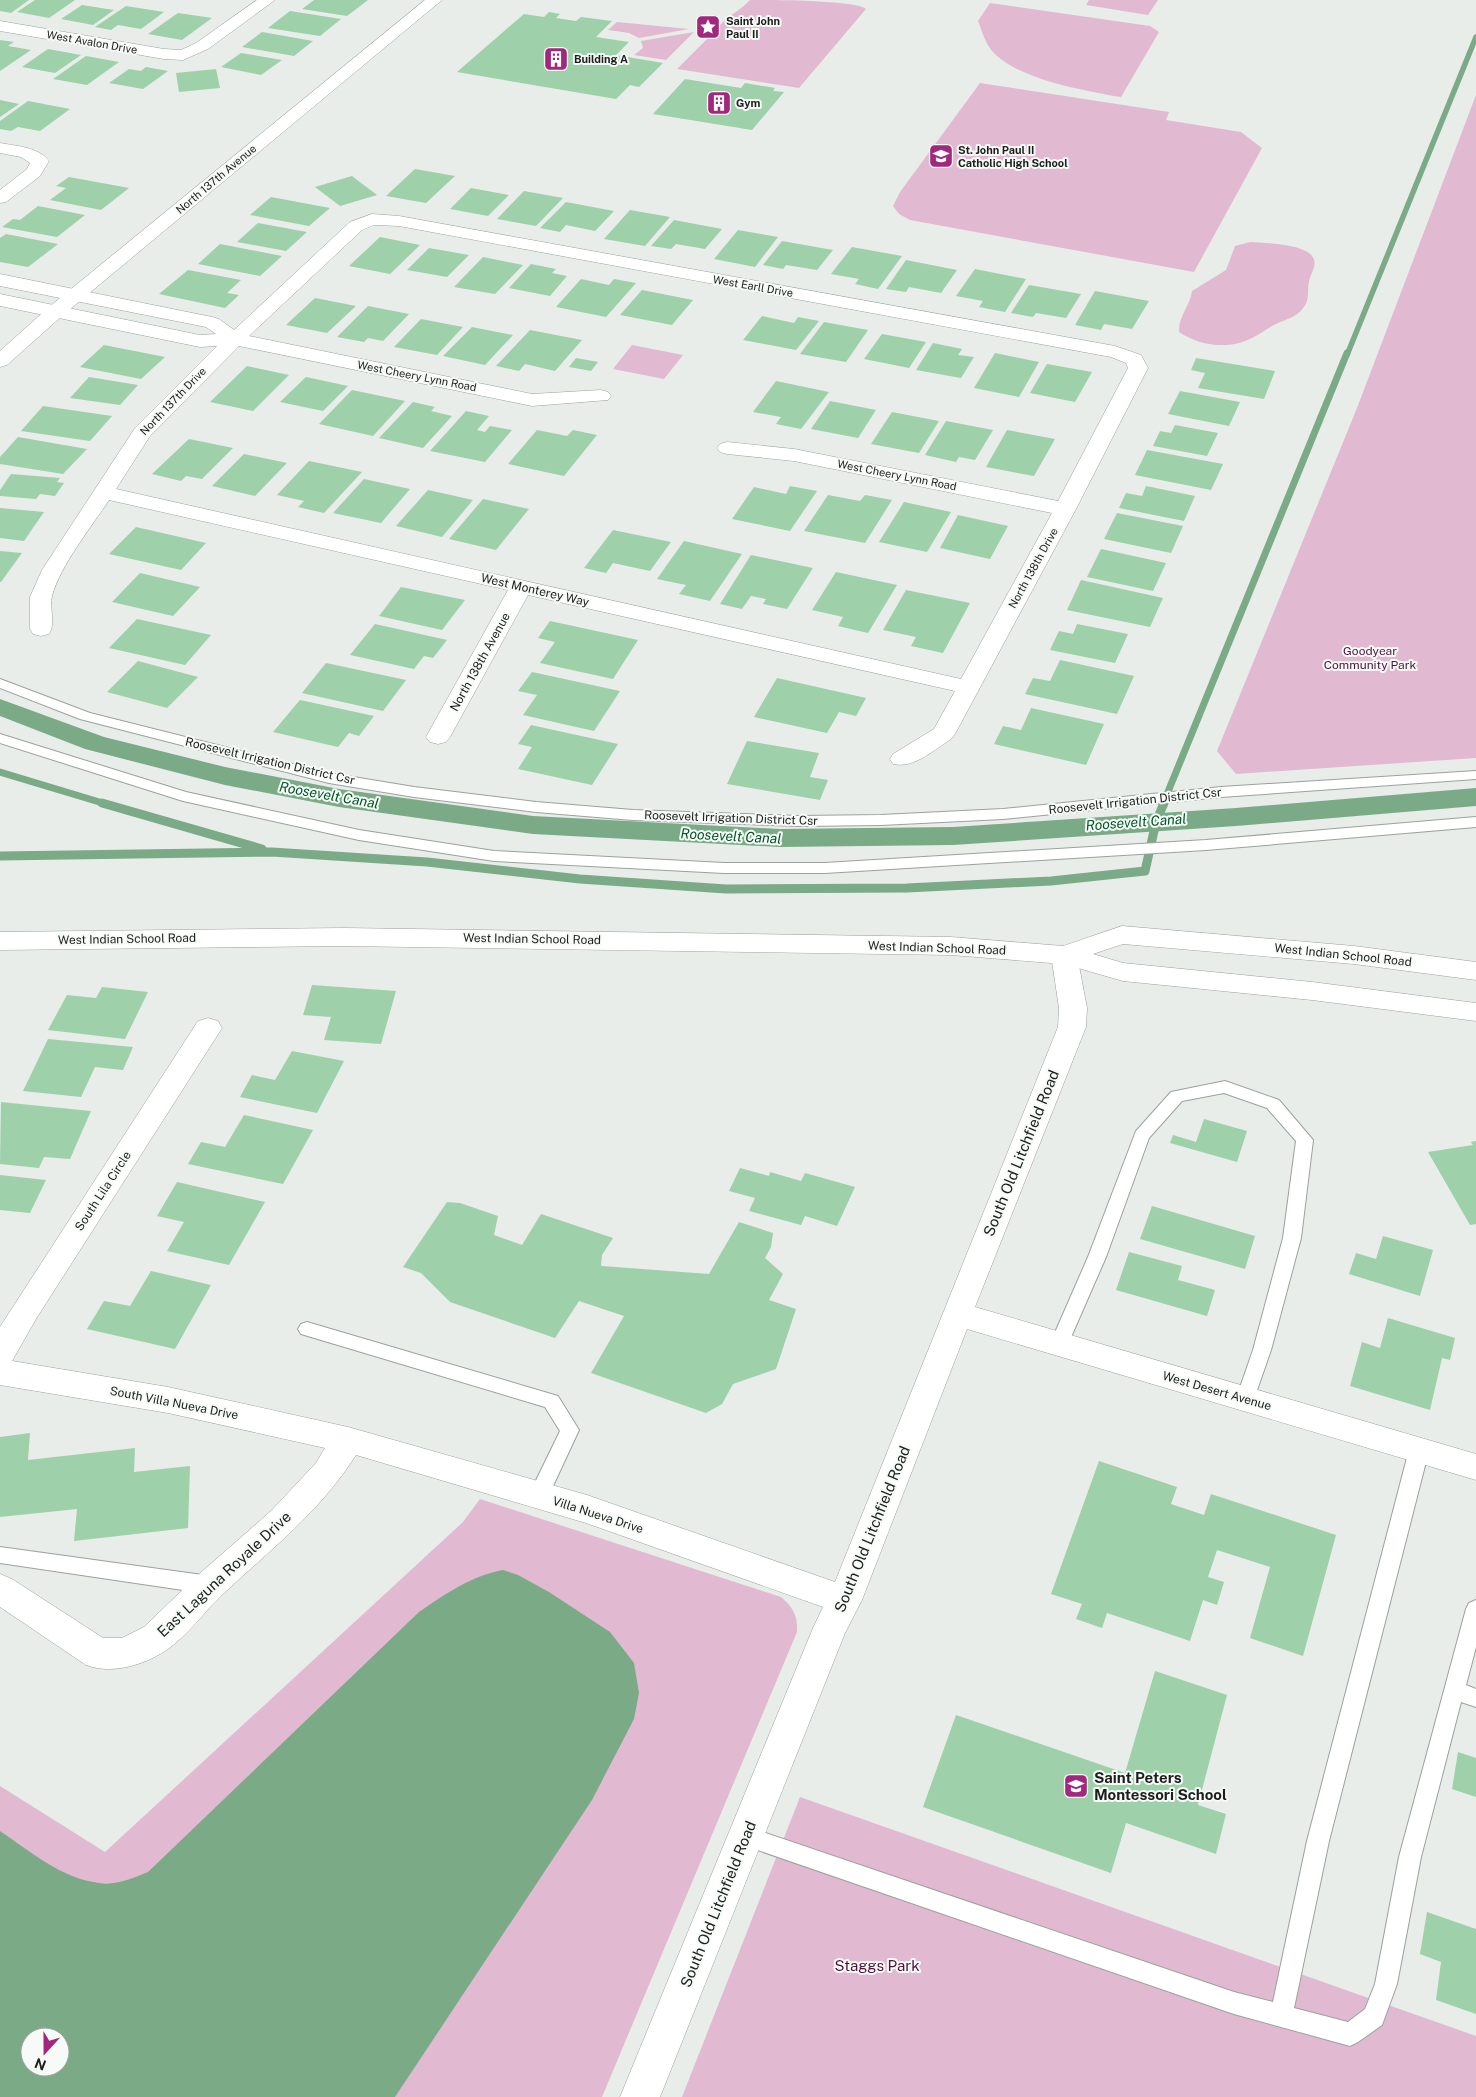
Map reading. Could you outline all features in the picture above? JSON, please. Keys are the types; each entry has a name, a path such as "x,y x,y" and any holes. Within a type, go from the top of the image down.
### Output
{"street":[{"name":"West Avalon Drive","path":"0,26 164,54 184,55 202,46 267,0"},
{"name":"North 137th Avenue","path":"0,361 56,312 434,0"},
{"path":"0,148 26,153 40,161 34,172 0,198"},
{"name":"North 137th Drive","path":"41,629 41,597 53,570 142,432 235,340 356,226 372,219"},
{"name":"West Earll Drive","path":"372,219 408,223 1116,352 1134,359"},
{"name":"West Cheery Lynn Road","path":"0,280 212,323 235,340"},
{"name":"West Cheery Lynn Road","path":"0,300 200,341 235,340 532,400 601,396"},
{"name":"North 138th Drive","path":"902,759 944,734 967,688 1065,509 1138,368 1134,359"},
{"name":"West Cheery Lynn Road","path":"727,448 794,455 1065,509"},
{"name":"West Monterey Way","path":"103,492 967,688"},
{"name":"North 138th Avenue","path":"438,737 522,587"},
{"name":"West Indian School Road","path":"1064,956 1122,935 1354,955 1476,971"},
{"name":"West Indian School Road","path":"0,941 314,937 951,946 1064,956 1123,972 1312,991 1476,1012"},
{"name":"South Old Litchfield Road","path":"640,2097 830,1628 845,1600 1072,1027 1073,1008 1064,956"},
{"name":"South Lila Circle","path":"0,1355 25,1311 208,1028"},
{"name":"West Desert Avenue","path":"958,1314 1476,1467"},
{"name":"South Villa Nueva Drive","path":"0,1372 168,1400 348,1440"},
{"name":"Villa Nueva Drive","path":"348,1440 587,1509 845,1600"},
{"name":"East Laguna Royale Drive","path":"0,1589 98,1654 125,1653 156,1638 210,1585 283,1521 327,1473 348,1440"}],"lane":[{"name":"Roosevelt Irrigation District Csr","path":"0,683 85,716 329,778 414,792 508,803 633,814 800,821 881,820 1003,814 1221,792 1476,775"},
{"path":"0,738 183,796 359,835 494,856 724,868 825,868 1206,846 1476,822"},
{"path":"1059,1344 1097,1257 1142,1135 1177,1096 1225,1087 1273,1104 1305,1140 1292,1238 1262,1350 1245,1399"},
{"path":"307,1329 551,1402 570,1430 539,1496"},
{"path":"1281,2016 1318,1841 1419,1450"},
{"path":"0,1555 210,1585"},
{"path":"745,1836 1234,2003 1350,2034 1374,2017 1386,1984 1410,1857 1476,1609"},
{"path":"1455,1691 1476,1698"}],"green space":[{"path":"750,0 830,2 859,6 866,9 799,88 677,69 713,33 719,30 720,25 724,21"},
{"path":"1089,0 1158,0 1148,15 1086,5"},
{"path":"990,3 1150,26 1159,32 1121,97 1038,78 1008,64 990,48 978,21"},
{"path":"617,22 689,29 639,38 629,33 608,30"},
{"path":"694,32 666,60 634,55 643,48 641,41"},
{"path":"980,83 1169,112 1166,120 1241,132 1262,148 1194,272 910,220 899,214 893,206 900,192"},
{"name":"Goodyear Community Park","path":"1476,95 1476,758 1236,774 1217,751 1357,408"},
{"path":"1250,242 1301,249 1312,256 1314,267 1309,282 1306,304 1302,310 1243,342 1233,344 1214,345 1196,341 1179,332 1180,321 1192,291 1226,270 1235,246"},
{"path":"632,345 683,355 664,379 613,369"},
{"path":"480,1499 781,1597 792,1608 796,1617 797,1632 602,2097 0,2097 0,1786 105,1852 463,1522"},
{"name":"Staggs Park","path":"800,1797 1476,2036 1476,2097 682,2097"}],"shaded area":[{"path":"503,1570 518,1575 549,1592 610,1632 634,1663 639,1693 634,1719 592,1800 395,2097 0,2097 0,1831 59,1870 85,1880 105,1884 124,1881 148,1872 419,1612 459,1586"}],"building":[{"path":"0,0 29,0 11,13 0,11"},
{"path":"35,0 75,0 49,18 17,12"},
{"path":"314,0 368,0 347,16 302,9"},
{"path":"82,5 114,10 93,25 61,19"},
{"path":"126,6 164,12 141,29 118,25 111,30 95,27"},
{"path":"290,11 341,19 320,36 268,28"},
{"name":"Building A","path":"549,12 560,14 556,18 576,21 581,17 612,21 596,37 629,42 616,55 663,63 639,87 630,85 616,99 457,72 524,14 544,17"},
{"path":"178,13 212,18 182,40 148,34"},
{"path":"262,32 313,41 294,56 242,47"},
{"path":"0,40 14,42 8,46 31,50 0,71"},
{"path":"48,49 81,55 55,73 22,67"},
{"path":"241,53 282,60 261,75 221,67"},
{"path":"86,56 119,62 87,85 53,79"},
{"path":"146,67 168,71 143,89 109,83 129,69 141,71"},
{"path":"216,69 220,88 179,92 176,73"},
{"name":"Gym","path":"685,79 741,88 745,83 775,88 773,91 784,92 752,130 653,114"},
{"path":"0,100 19,104 0,117"},
{"path":"28,101 70,109 40,131 18,127 11,131 0,129 0,121"},
{"path":"415,169 455,176 426,203 386,196"},
{"path":"352,176 377,195 340,206 315,187"},
{"path":"69,177 129,188 101,210 50,200 66,188 56,186"},
{"path":"471,188 509,195 488,216 450,209"},
{"path":"524,191 563,198 536,226 497,219"},
{"path":"271,197 330,208 309,226 250,215"},
{"path":"566,202 614,211 595,231 566,225 560,232 540,228"},
{"path":"38,206 85,215 57,237 2,227 13,219 20,220"},
{"path":"630,210 670,217 645,246 604,239"},
{"path":"674,220 722,229 705,249 676,244 671,249 651,246"},
{"path":"258,223 307,232 286,251 237,242"},
{"path":"738,230 778,237 755,267 714,259"},
{"path":"6,234 58,244 28,267 0,262 0,238"},
{"path":"380,237 420,245 390,274 349,266"},
{"path":"782,241 833,250 817,270 786,265 783,269 763,265"},
{"path":"220,244 282,256 260,276 198,264"},
{"path":"852,247 902,256 878,289 855,284 859,279 831,274"},
{"path":"429,248 469,255 447,277 407,270"},
{"path":"483,257 523,265 495,294 454,287"},
{"path":"906,260 957,270 941,293 909,287 906,292 886,289"},
{"path":"531,264 556,269 552,273 567,276 550,296 509,288"},
{"path":"975,269 1026,279 1005,312 979,307 983,301 956,296"},
{"path":"188,270 241,280 227,293 239,295 225,308 159,294"},
{"path":"581,279 609,285 614,279 636,283 606,317 556,307"},
{"path":"1029,285 1081,294 1066,318 1036,313 1033,317 1011,313"},
{"path":"642,290 693,300 672,325 620,315"},
{"path":"1095,291 1149,301 1132,329 1104,324 1101,330 1075,325"},
{"path":"315,298 356,306 327,333 286,325"},
{"path":"368,306 409,314 383,341 368,338 364,342 337,337"},
{"path":"762,316 794,323 798,317 819,321 796,350 743,340"},
{"path":"421,319 463,327 437,355 394,347"},
{"path":"824,322 868,330 846,362 800,354"},
{"path":"472,327 513,335 485,365 443,356"},
{"path":"530,330 582,340 555,371 525,364 519,371 496,366"},
{"path":"882,334 926,342 909,368 864,359"},
{"path":"933,343 962,349 958,355 974,357 961,378 916,370"},
{"path":"104,345 165,357 141,379 80,367"},
{"path":"995,353 1039,362 1019,397 974,388"},
{"path":"576,358 598,362 591,371 569,367"},
{"path":"1196,358 1275,371 1264,399 1198,388 1205,373 1191,370"},
{"path":"1047,364 1092,372 1075,402 1030,393"},
{"path":"247,366 289,375 253,411 210,402"},
{"path":"89,377 138,385 120,405 70,398"},
{"path":"306,377 348,386 323,411 280,402"},
{"path":"776,381 829,392 801,429 776,424 781,417 753,412"},
{"path":"352,390 405,401 373,436 319,424"},
{"path":"1180,391 1240,402 1229,426 1168,414"},
{"path":"830,401 876,410 858,438 811,429"},
{"path":"413,402 435,407 431,411 452,416 423,448 379,438"},
{"path":"43,406 112,416 90,441 21,431"},
{"path":"466,411 489,416 477,430 485,432 490,426 512,430 485,462 430,451"},
{"path":"892,412 939,421 919,453 871,444"},
{"path":"946,421 993,430 975,460 959,457 956,462 925,455"},
{"path":"1175,425 1218,433 1207,456 1153,446 1160,431 1171,433"},
{"path":"537,430 567,436 573,430 597,435 564,476 508,464"},
{"path":"1007,430 1055,439 1034,476 986,467"},
{"path":"18,437 87,449 63,474 0,464 0,457"},
{"path":"189,439 233,448 202,479 186,476 181,481 152,474"},
{"path":"1147,450 1223,464 1211,490 1135,475"},
{"path":"244,454 287,463 255,496 212,486"},
{"path":"309,461 362,472 324,513 298,507 304,501 277,495"},
{"path":"11,474 60,478 57,482 64,483 55,496 40,494 36,499 0,496 0,490"},
{"path":"364,479 410,489 381,523 333,513"},
{"path":"790,486 817,491 790,531 732,519 754,487 786,494"},
{"path":"1146,486 1195,496 1184,521 1119,508 1126,493 1142,496"},
{"path":"428,490 473,500 442,537 396,526"},
{"path":"828,495 860,501 865,495 892,500 865,543 804,531"},
{"path":"483,499 529,509 496,550 449,539"},
{"path":"904,502 951,512 927,552 879,542"},
{"path":"0,508 44,512 24,541 0,538"},
{"path":"1117,513 1183,526 1171,553 1104,539"},
{"path":"958,515 1008,526 990,559 940,548"},
{"path":"136,527 206,543 181,570 109,554"},
{"path":"613,530 671,542 650,571 613,563 606,573 584,568"},
{"path":"684,541 742,554 710,601 679,594 686,585 657,579"},
{"path":"1101,549 1166,563 1153,591 1087,577"},
{"path":"0,551 22,553 1,582 0,582"},
{"path":"751,555 813,568 787,609 763,604 766,599 751,596 742,609 720,604"},
{"path":"836,572 897,585 868,633 838,626 843,617 812,610"},
{"path":"140,573 200,587 173,616 112,602"},
{"path":"1081,580 1163,598 1150,627 1067,610"},
{"path":"401,587 465,600 442,630 379,616"},
{"path":"906,590 970,603 943,653 911,646 916,637 883,630"},
{"path":"137,619 211,635 185,665 109,648"},
{"path":"550,621 638,640 613,679 540,663 555,642 538,638"},
{"path":"375,624 447,640 433,658 424,656 414,669 350,655"},
{"path":"1077,624 1128,634 1115,663 1050,650 1059,631 1073,634"},
{"path":"1060,660 1134,676 1117,714 1025,694 1033,678 1050,681"},
{"path":"138,661 198,677 167,708 107,692"},
{"path":"326,663 406,680 383,711 302,693"},
{"path":"532,672 620,691 594,731 523,715 537,695 518,691"},
{"path":"777,678 866,698 856,716 839,712 827,733 754,717"},
{"path":"300,700 374,716 359,736 349,733 338,747 273,732"},
{"path":"1031,708 1104,724 1086,765 994,744 1003,726 1021,730"},
{"path":"531,725 618,744 592,785 518,769 532,747 518,744"},
{"path":"747,741 819,753 810,777 828,780 820,800 727,784"},
{"path":"312,985 396,991 381,1044 324,1040 331,1017 303,1015"},
{"path":"102,987 148,992 125,1039 48,1030 67,995 96,998"},
{"path":"48,1039 133,1047 123,1070 95,1067 81,1097 23,1091"},
{"path":"292,1051 344,1061 317,1113 240,1097 252,1075 275,1080"},
{"path":"1,1102 91,1111 70,1159 44,1157 39,1168 0,1164"},
{"path":"244,1115 313,1130 283,1184 188,1164 201,1142 225,1147"},
{"path":"1204,1119 1247,1131 1237,1162 1170,1143 1173,1135 1196,1142"},
{"path":"1476,1141 1476,1224 1470,1225 1428,1152 1473,1145 1471,1142"},
{"path":"740,1168 769,1176 770,1172 801,1181 805,1173 855,1187 837,1226 805,1216 801,1225 749,1211 755,1198 729,1191"},
{"path":"0,1175 46,1180 30,1213 0,1210"},
{"path":"177,1182 265,1202 229,1265 167,1251 184,1222 157,1216"},
{"path":"447,1202 460,1203 498,1216 494,1235 522,1245 541,1214 613,1238 602,1255 602,1266 709,1274 739,1222 773,1233 771,1247 765,1258 783,1274 769,1300 796,1309 776,1369 733,1384 722,1404 706,1413 591,1373 624,1316 579,1301 555,1338 450,1302 421,1273 403,1267"},
{"path":"1152,1206 1255,1236 1245,1269 1140,1239"},
{"path":"1383,1236 1433,1250 1420,1296 1349,1274 1356,1253 1376,1259"},
{"path":"1129,1252 1182,1266 1178,1280 1215,1290 1207,1316 1116,1290"},
{"path":"151,1271 211,1285 175,1349 87,1329 104,1301 130,1306"},
{"path":"1388,1318 1455,1338 1450,1360 1442,1358 1430,1410 1350,1386 1362,1342 1380,1348"},
{"path":"30,1433 28,1460 135,1448 134,1472 190,1466 188,1528 74,1541 77,1509 0,1517 0,1437"},
{"path":"1099,1461 1177,1487 1171,1504 1204,1515 1211,1494 1336,1535 1303,1656 1250,1638 1270,1567 1217,1550 1208,1577 1224,1582 1217,1605 1203,1600 1190,1641 1107,1613 1102,1628 1076,1619 1082,1604 1051,1594"},
{"path":"1155,1671 1227,1695 1198,1805 1226,1814 1216,1854 1126,1823 1111,1873 923,1807 956,1715 1125,1773"},
{"path":"1458,1752 1476,1758 1476,1797 1452,1789"},
{"path":"1427,1912 1476,1929 1476,2014 1436,2000 1441,1962 1420,1954"}],"waterway":[{"path":"1347,355 1476,37"},
{"path":"1163,804 1347,353"},
{"name":"Roosevelt Canal","path":"0,707 95,743 225,776 339,798 533,825 780,838 953,836 1236,817 1476,797"},
{"path":"0,772 106,804"},
{"path":"102,803 262,849"},
{"path":"0,856 272,852 427,862 580,879 726,889 907,888 1051,881 1145,871 1156,822 1164,803"}],"place":[{"name":"Saint John Paul II","path":"708,27"},
{"name":"Building A","path":"556,59"},
{"name":"Gym","path":"719,103"},
{"name":"St. John Paul II Catholic High School","path":"941,156"},
{"name":"Saint Peters Montessori School","path":"1076,1786"}]}
